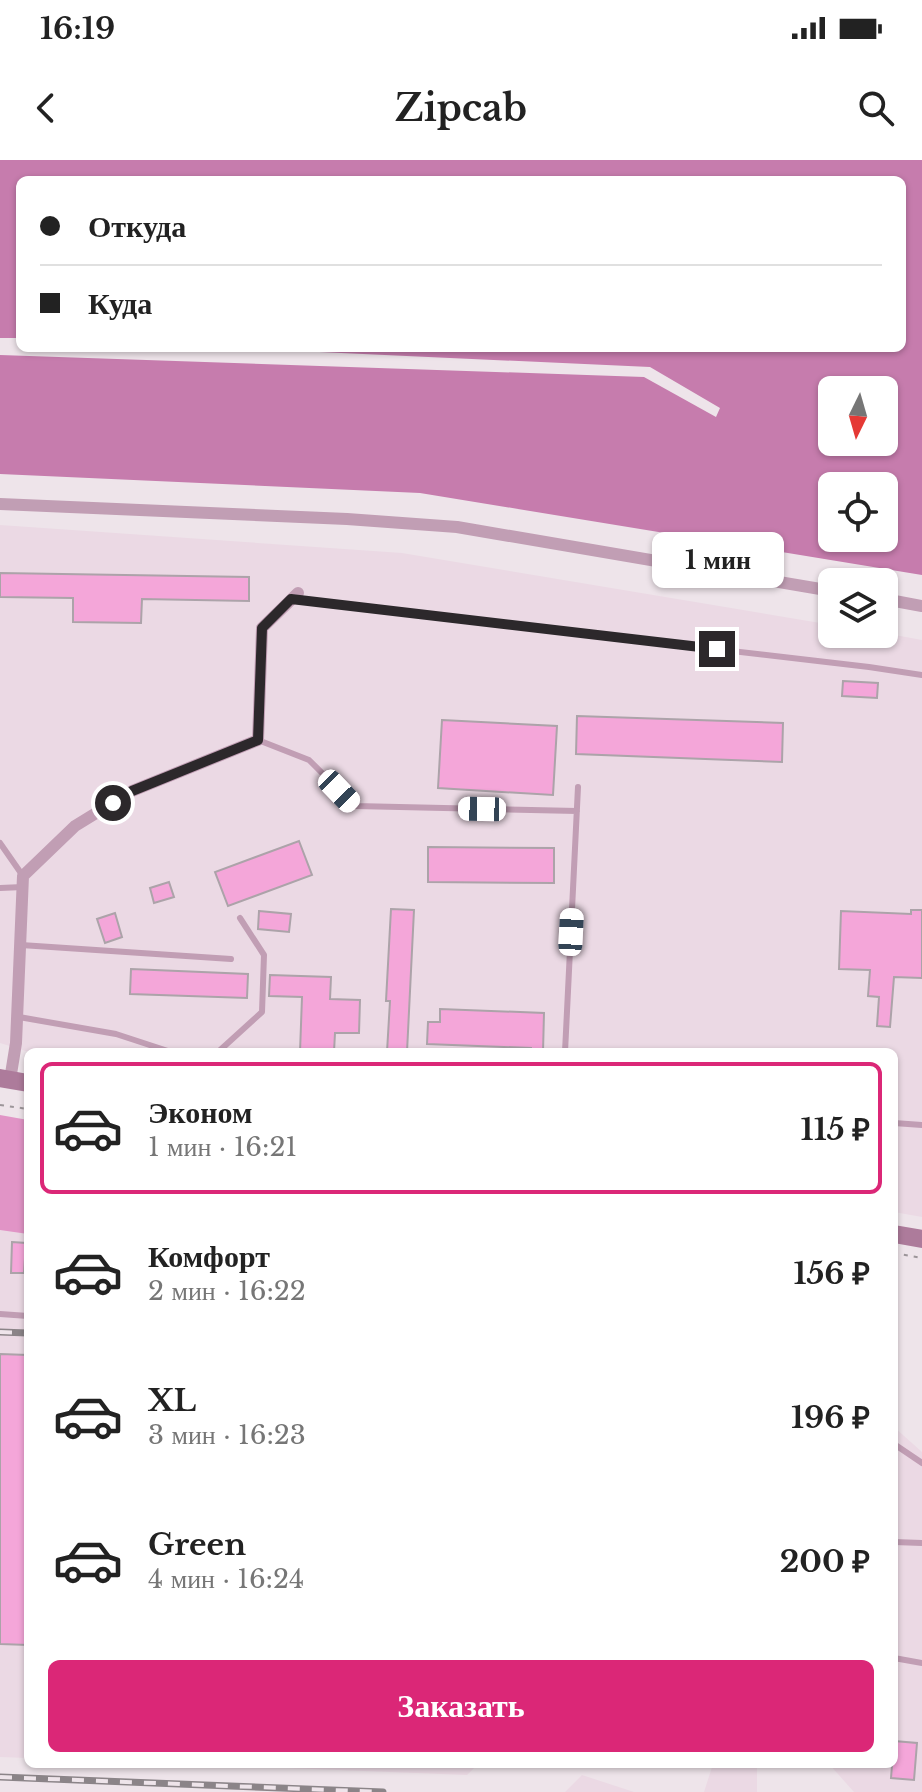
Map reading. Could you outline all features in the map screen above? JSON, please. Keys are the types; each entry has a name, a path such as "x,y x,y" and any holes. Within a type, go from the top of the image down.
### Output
{"main road":[{"path":"898,1235 922,1239"}],"street":[{"path":"0,504 347,519 457,527 818,589"},
{"path":"13,1080 23,882 75,826 132,791 258,740 262,628 294,596"},
{"path":"898,602 922,606"}],"lane":[{"path":"294,596 922,675"},
{"path":"258,740 309,760 355,806 577,811"},
{"path":"565,1048 578,787"},
{"path":"0,843 23,882 0,888"},
{"path":"222,1048 262,1012 264,955 240,918"},
{"path":"21,945 231,959"},
{"path":"16,1017 116,1034 159,1048"},
{"path":"898,1123 922,1125"},
{"path":"0,1314 24,1316"},
{"path":"898,1447 922,1463"},
{"path":"898,1542 922,1543"},
{"path":"898,1659 922,1663"}],"path":[{"path":"0,1105 24,1108"},
{"path":"898,1254 922,1258"}],"shaded area":[{"path":"0,160 922,160 922,575 898,571 898,568 879,568 420,493 0,474 0,355 644,377 716,417 720,408 650,367 319,352 906,352 906,176 16,176 16,338 0,338"},
{"path":"0,525 402,553 818,623 818,648 898,648 898,636 922,640 922,1217 898,1213 898,1048 24,1048 24,1050 0,1043"},
{"path":"0,1115 24,1119 24,1233 0,1230"},
{"path":"0,1157 24,1161 24,1758 0,1757"},
{"path":"898,1431 922,1452 922,1792 854,1792 833,1768 898,1768"},
{"path":"286,1768 474,1768 467,1775"},
{"path":"712,1768 757,1768 757,1792 704,1792"},
{"path":"582,1775 634,1792 565,1792"}],"building":[{"path":"0,573 249,577 249,601 142,599 141,623 73,622 73,598 0,597"},
{"path":"843,681 878,683 877,698 842,696"},
{"path":"577,716 783,723 782,762 576,754"},
{"path":"442,720 557,726 553,795 438,788"},
{"path":"299,841 312,875 228,906 215,872"},
{"path":"428,847 554,848 554,883 428,882"},
{"path":"169,882 174,897 154,903 150,888"},
{"path":"391,909 414,910 407,1048 387,1048 390,1001 386,1001"},
{"path":"911,910 922,910 922,978 894,977 890,1027 877,1026 879,997 868,996 870,970 839,969 841,911 911,914"},
{"path":"259,911 291,914 289,932 258,929"},
{"path":"115,913 122,937 105,943 97,919"},
{"path":"131,969 248,974 247,998 130,994"},
{"path":"270,975 331,977 330,999 360,1000 359,1033 335,1033 334,1048 300,1048 302,997 269,996"},
{"path":"440,1009 544,1013 543,1048 427,1044 428,1022 440,1022"},
{"path":"12,1242 24,1243 24,1273 11,1273"},
{"path":"0,1354 24,1355 24,1645 0,1644"},
{"path":"898,1741 917,1743 914,1780 891,1778 892,1768 898,1768"}],"railway":[{"path":"0,1332 24,1333"},
{"path":"0,1777 383,1792"}],"route":[{"path":"113,803 132,791 258,740 262,628 291,599 717,649"}]}
